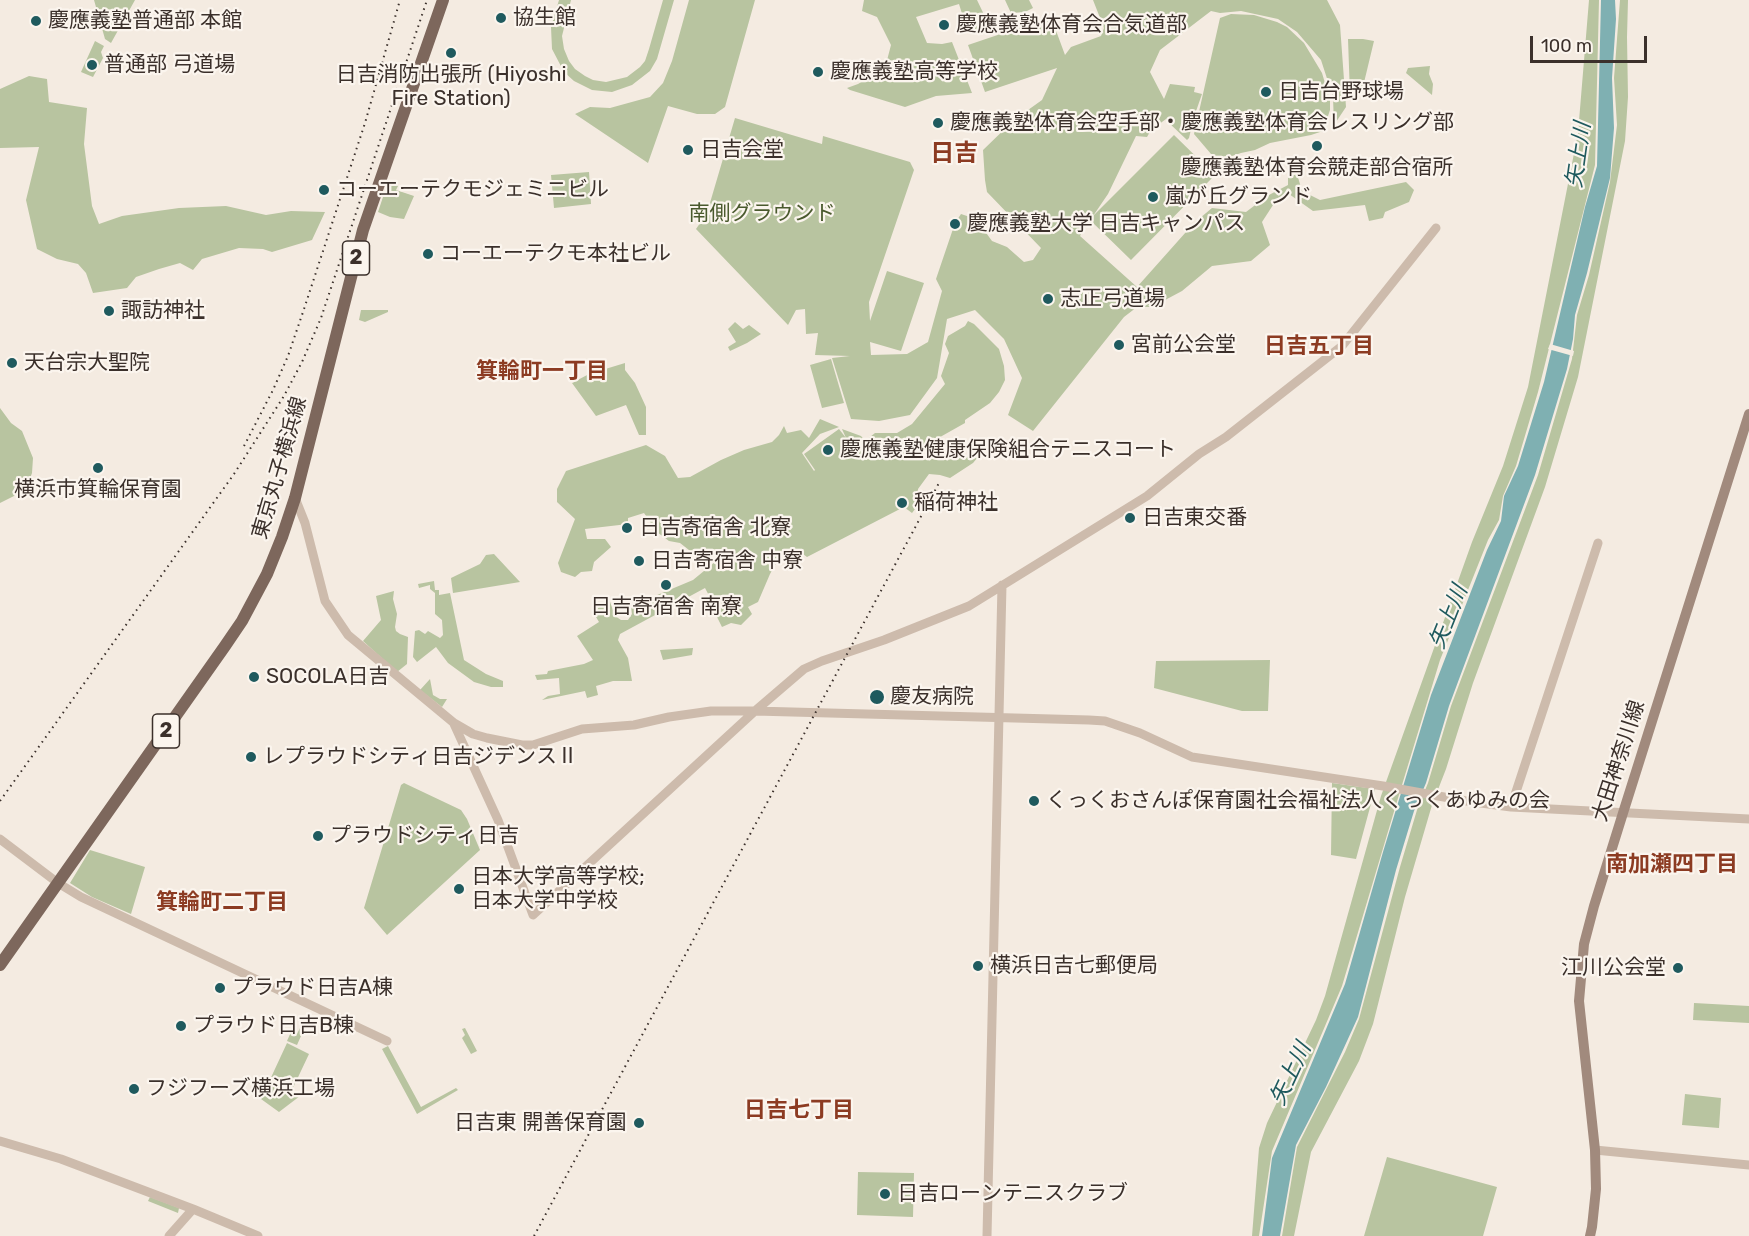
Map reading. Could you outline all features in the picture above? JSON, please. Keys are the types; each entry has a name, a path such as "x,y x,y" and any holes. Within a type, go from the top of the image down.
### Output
{"main road":[{"name":"東京丸子横浜線","path":"0,965 242,621 274,556 295,498 363,230 443,0"},
{"name":"東京丸子横浜線","path":"435,23 448,0"},
{"name":"大田神奈川線","path":"1590,1236 1596,1189 1595,1150 1579,1001 1584,944 1749,414"}],"street":[{"path":"454,723 498,820 533,915 755,711 804,669 822,660 884,640 969,606 1147,496 1199,454 1226,436 1342,346 1436,228"},
{"path":"295,498 305,523 325,601 340,625 353,639 454,723 463,730 476,735 522,745 533,745 582,729 634,725 701,712 755,711 1105,721 1140,733 1192,757 1511,807 1749,819"},
{"path":"1511,807 1598,543"},
{"path":"987,1236 1002,585"},
{"path":"0,839 58,883 107,909 387,1041"},
{"path":"0,1141 59,1158 258,1236"},
{"path":"1595,1150 1749,1166"},
{"path":"169,1236 193,1209"}],"green space":[{"path":"94,0 135,0 111,43 105,39"},
{"path":"559,0 571,0 562,36 569,61 585,76 606,82 627,77 645,61 663,0 674,0 657,59 650,71 632,85 612,92 592,90 574,81 564,72 552,49 551,27"},
{"path":"689,0 755,0 725,107 715,114 697,114 668,106 648,163 575,114 590,107 610,108 650,97 663,83 672,61"},
{"path":"864,0 977,0 989,25 968,33 959,4 916,17 927,43 952,42 972,93 936,96 905,107 847,88 885,68 891,45 877,17 862,11"},
{"path":"1005,0 1029,0 1033,8 1025,12 1011,13"},
{"name":"南側グラウンド","path":"1093,0 1327,0 1340,25 1346,107 1334,125 1333,97 1321,60 1297,32 1278,19 1241,11 1220,13 1211,11 1160,50 1150,72 1164,99 1170,84 1195,87 1194,92 1202,94 1189,138 1187,140 1166,119 1151,130 1147,137 1136,136 1108,194 1093,216 1174,135 1215,175 1131,260 1090,220 1080,236 1137,287 1194,223 1212,208 1246,212 1267,196 1288,185 1288,177 1297,174 1302,191 1320,200 1406,182 1414,190 1409,202 1385,212 1383,218 1369,221 1365,205 1313,211 1289,194 1273,205 1262,222 1270,245 1251,261 1212,266 1182,291 1152,307 1137,307 1124,317 1033,431 1008,415 1022,378 1004,339 975,310 947,319 937,378 910,415 879,421 851,419 832,358 850,356 815,355 818,333 806,334 805,309 796,310 788,325 696,229 707,213 735,118 822,144 823,136 910,162 914,170 869,302 870,321 887,271 924,283 901,351 870,342 871,355 907,354 928,342 942,291 936,279 955,223 961,214 976,219 992,241 1007,247 1024,262 1033,260 1041,248 987,192 983,150 1014,120 1042,100 1057,68 985,92 968,45 1051,17 1065,55 1071,47 1101,36 1104,28"},
{"path":"1589,0 1599,0 1595,165 1538,392 1516,466 1503,496 1499,520 1488,540 1440,660 1342,986 1272,1151 1259,1236 1252,1236 1259,1148 1267,1123 1325,996 1381,796 1472,542 1503,466 1528,387 1578,133"},
{"path":"1620,0 1628,0 1628,97 1625,141 1578,377 1545,487 1473,683 1446,769 1432,805 1405,897 1373,1024 1359,1061 1311,1152 1294,1236 1282,1236 1297,1147 1359,1019 1417,810 1428,783 1451,706 1538,475 1572,359 1577,315 1589,275 1610,182 1617,125 1614,78"},
{"name":"日吉台野球場","path":"1231,14 1254,15 1277,22 1287,27 1304,43 1322,73 1330,100 1330,110 1323,131 1270,143 1255,150 1217,161 1194,134 1220,18"},
{"path":"1348,39 1374,41 1361,95 1350,95"},
{"name":"普通部 弓道場","path":"95,41 104,46 101,52 103,58 93,77 81,72"},
{"path":"1430,66 1432,95 1406,73 1408,68"},
{"path":"29,76 47,79 49,102 87,108 84,144 92,206 99,224 122,216 179,208 226,206 266,215 291,211 325,212 312,240 272,252 263,249 239,248 202,259 193,270 180,263 136,277 127,288 93,293 86,273 78,264 57,259 37,249 26,200 39,147 0,148 0,89"},
{"path":"589,172 591,204 554,208 551,175"},
{"path":"388,182 398,186 396,190 414,196 404,219 378,212"},
{"path":"361,310 388,310 388,312 365,322 359,320"},
{"path":"968,321 999,349 1005,380 990,403 965,420 965,423 910,454 978,457 973,463 950,478 929,474 918,489 918,505 912,513 904,507 807,557 799,551 788,551 779,558 758,602 748,607 752,614 741,625 731,623 722,627 705,588 620,634 618,640 628,658 632,681 613,681 596,686 598,695 587,698 585,691 542,700 548,696 560,694 559,678 537,680 535,675 547,674 548,671 593,660 577,636 599,622 593,612 609,599 615,616 621,620 628,620 632,614 631,606 693,580 721,557 716,554 698,557 680,543 669,541 657,532 644,513 628,518 628,524 585,529 587,539 605,539 611,547 594,562 592,571 581,572 575,577 561,572 558,563 575,519 557,502 557,489 566,471 646,445 665,456 678,478 690,477 744,450 772,442 784,426 787,433 801,430 809,438 820,419 839,427 820,434 802,453 814,471 804,454 839,429 846,438 842,429 861,436 865,441 875,433 897,433 912,424 945,384 941,376 949,353 945,344 948,336 965,326"},
{"path":"735,322 743,329 749,325 761,334 730,351 728,347 736,342 728,329"},
{"name":"慶應義塾健康保険組合テニスコート","path":"831,359 844,403 822,408 810,365"},
{"path":"625,363 625,370 635,383 646,407 646,435 639,435 626,405 596,416 572,383 589,374"},
{"path":"0,408 11,423 22,431 33,458 32,473 28,484 22,492 0,503"},
{"path":"494,554 520,582 453,593 451,578 480,564 486,555"},
{"path":"434,581 435,590 439,590 439,595 450,593 464,660 486,674 503,681 503,687 491,687 474,682 448,663 436,647 417,662 413,657 415,631 419,630 425,634 428,631 440,638 443,635 442,620 435,614 435,593 430,589 430,585 419,588 418,584"},
{"path":"394,591 393,599 397,614 396,631 408,637 407,664 397,672 363,641 381,620 376,596"},
{"path":"693,648 692,655 663,660 660,650"},
{"path":"1270,660 1268,711 1242,711 1154,688 1156,661"},
{"path":"430,679 433,695 440,699 447,699 442,707 420,690"},
{"path":"404,783 461,810 480,850 387,935 364,908 401,785"},
{"path":"1332,783 1375,789 1356,859 1331,855"},
{"path":"90,850 145,867 131,914 92,897 70,883"},
{"path":"1694,1003 1749,1006 1749,1023 1693,1020"},
{"path":"306,1016 309,1018 297,1045 287,1041 291,1032 297,1034"},
{"path":"465,1028 477,1051 471,1054 462,1038 465,1035 462,1029"},
{"path":"287,1043 309,1054 292,1090 300,1096 279,1112 261,1099"},
{"path":"388,1046 421,1107 456,1088 458,1090 417,1114 382,1049"},
{"path":"1685,1094 1721,1098 1719,1128 1682,1125"},
{"path":"1387,1157 1497,1187 1483,1236 1364,1236"},
{"name":"日吉ローンテニスクラブ","path":"858,1172 914,1173 913,1217 857,1215"},
{"path":"150,1197 179,1208 178,1213 148,1201"}],"water":[{"name":"矢上川","path":"1601,0 1615,0 1616,19 1612,78 1614,128 1610,178 1575,315 1567,369 1535,475 1449,706 1426,783 1414,811 1396,870 1358,1017 1296,1145 1280,1236 1262,1236 1272,1158 1345,984 1431,695 1487,550 1501,521 1504,496 1518,466 1544,382 1585,207 1597,166"}],"pier":[{"path":"1550,344 1574,351 1573,356 1548,349"}],"railway":[{"path":"244,446 288,356 365,123 400,0"},
{"path":"0,801 234,474 284,396 321,318 427,0"},
{"path":"534,1236 939,483"}],"place":[{"name":"協生館","path":"501,18"},
{"name":"慶應義塾普通部 本館","path":"36,21"},
{"name":"慶應義塾体育会合気道部","path":"944,25"},
{"name":"日吉消防出張所 (Hiyoshi Fire Station)","path":"451,53"},
{"name":"普通部 弓道場","path":"92,65"},
{"name":"慶應義塾高等学校","path":"818,72"},
{"name":"日吉台野球場","path":"1266,92"},
{"name":"慶應義塾体育会空手部・慶應義塾体育会レスリング部","path":"938,123"},
{"name":"慶應義塾体育会競走部合宿所","path":"1317,146"},
{"name":"日吉会堂","path":"688,150"},
{"name":"コーエーテクモジェミニビル","path":"324,190"},
{"name":"嵐が丘グランド","path":"1153,197"},
{"name":"慶應義塾大学 日吉キャンパス","path":"955,224"},
{"name":"コーエーテクモ本社ビル","path":"428,254"},
{"name":"志正弓道場","path":"1048,299"},
{"name":"諏訪神社","path":"109,311"},
{"name":"宮前公会堂","path":"1119,345"},
{"name":"天台宗大聖院","path":"12,363"},
{"name":"慶應義塾健康保険組合テニスコート","path":"828,450"},
{"name":"横浜市箕輪保育園","path":"98,468"},
{"name":"稲荷神社","path":"902,503"},
{"name":"日吉東交番","path":"1130,518"},
{"name":"日吉寄宿舎 北寮","path":"627,528"},
{"name":"日吉寄宿舎 中寮","path":"639,561"},
{"name":"日吉寄宿舎 南寮","path":"666,585"},
{"name":"SOCOLA日吉","path":"254,677"},
{"name":"慶友病院","path":"877,697"},
{"name":"レプラウドシティ日吉ジデンスⅡ","path":"251,757"},
{"name":"くっくおさんぽ保育園社会福祉法人くっくあゆみの会","path":"1034,801"},
{"name":"プラウドシティ日吉","path":"318,836"},
{"name":"日本大学高等学校; 日本大学中学校","path":"459,889"},
{"name":"横浜日吉七郵便局","path":"978,966"},
{"name":"江川公会堂","path":"1678,968"},
{"name":"プラウド日吉A棟","path":"220,988"},
{"name":"プラウド日吉B棟","path":"181,1026"},
{"name":"フジフーズ横浜工場","path":"134,1089"},
{"name":"日吉東 開善保育園","path":"639,1123"},
{"name":"日吉ローンテニスクラブ","path":"885,1194"}],"district":[{"name":"日吉","path":"954,154"},
{"name":"日吉五丁目","path":"1319,347"},
{"name":"箕輪町一丁目","path":"542,372"},
{"name":"南加瀬四丁目","path":"1672,865"},
{"name":"箕輪町二丁目","path":"222,903"},
{"name":"日吉七丁目","path":"799,1111"}]}
